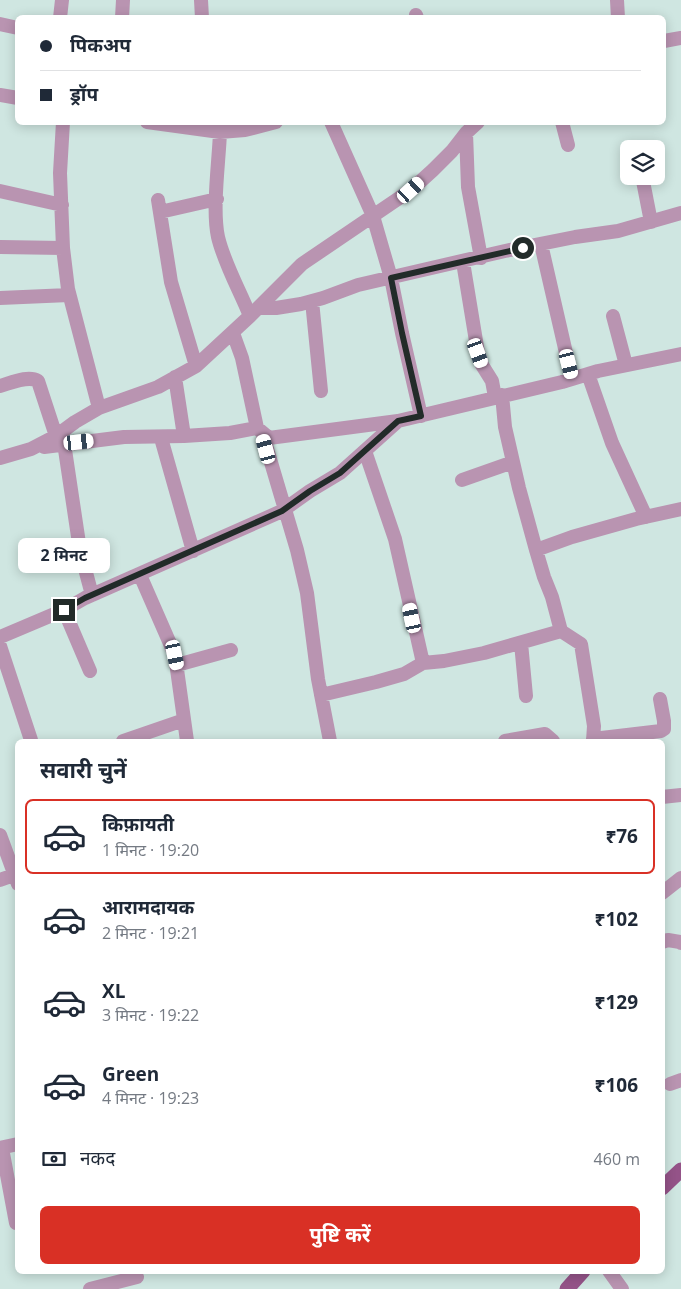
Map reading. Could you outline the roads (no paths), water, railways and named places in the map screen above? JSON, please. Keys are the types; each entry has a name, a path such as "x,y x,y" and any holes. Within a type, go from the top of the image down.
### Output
{"main road":[{"path":"665,1185 681,1170"},
{"path":"567,1289 580,1274"}],"street":[{"path":"60,15 62,0"},
{"path":"122,0 122,15"},
{"path":"201,0 202,15"},
{"path":"617,0 618,15"},
{"path":"0,24 15,27"},
{"path":"666,41 681,38"},
{"path":"0,95 15,98"},
{"path":"63,125 60,173 63,248 69,295 99,408"},
{"path":"190,125 205,126 220,132 245,130 264,125"},
{"path":"332,125 373,216 391,278 421,416"},
{"path":"60,440 75,422 99,408 158,387 196,366 233,333 302,264 411,190 452,151 475,125"},
{"path":"563,125 568,145"},
{"path":"220,132 217,199 217,225 220,243 254,312"},
{"path":"466,133 468,187 481,258"},
{"path":"644,185 651,222"},
{"path":"0,191 62,205"},
{"path":"196,366 171,282 159,206 217,199"},
{"path":"254,312 312,301 358,285 541,244 618,231 681,213"},
{"path":"541,244 572,379"},
{"path":"0,247 63,248"},
{"path":"463,262 478,353 482,365 499,396 513,462 544,577 552,597 561,631 582,644 592,708 593,739"},
{"path":"0,298 69,295"},
{"path":"312,301 321,391"},
{"path":"614,316 626,365"},
{"path":"233,333 242,358 259,430 285,509 307,593 321,695 330,739"},
{"path":"0,458 60,440 124,437 161,438 259,430 269,438 398,421 626,365 681,354"},
{"path":"588,374 612,442 646,517"},
{"path":"175,378 184,436"},
{"path":"0,386 27,379 36,379 38,381 60,440 80,550 92,595"},
{"path":"0,637 64,610 92,595 285,509 340,473 398,421"},
{"path":"161,438 193,551"},
{"path":"365,451 395,539 423,663"},
{"path":"462,480 513,462"},
{"path":"536,550 572,537 681,509"},
{"path":"140,575 171,644 177,665 187,739"},
{"path":"64,610 90,671"},
{"path":"321,695 404,674 423,663 444,662 561,631"},
{"path":"521,643 526,696"},
{"path":"0,646 31,739"},
{"path":"177,665 231,650"},
{"path":"601,739 661,731 664,729 660,699"},
{"path":"133,739 184,720"},
{"path":"516,739 545,734 551,739"},
{"path":"665,797 681,795"},
{"path":"0,834 15,871 0,880"},
{"path":"665,891 681,878"},
{"path":"665,941 681,943"},
{"path":"15,1145 1,1148 15,1218"},
{"path":"611,1274 622,1289"},
{"path":"90,1289 137,1279"}]}
